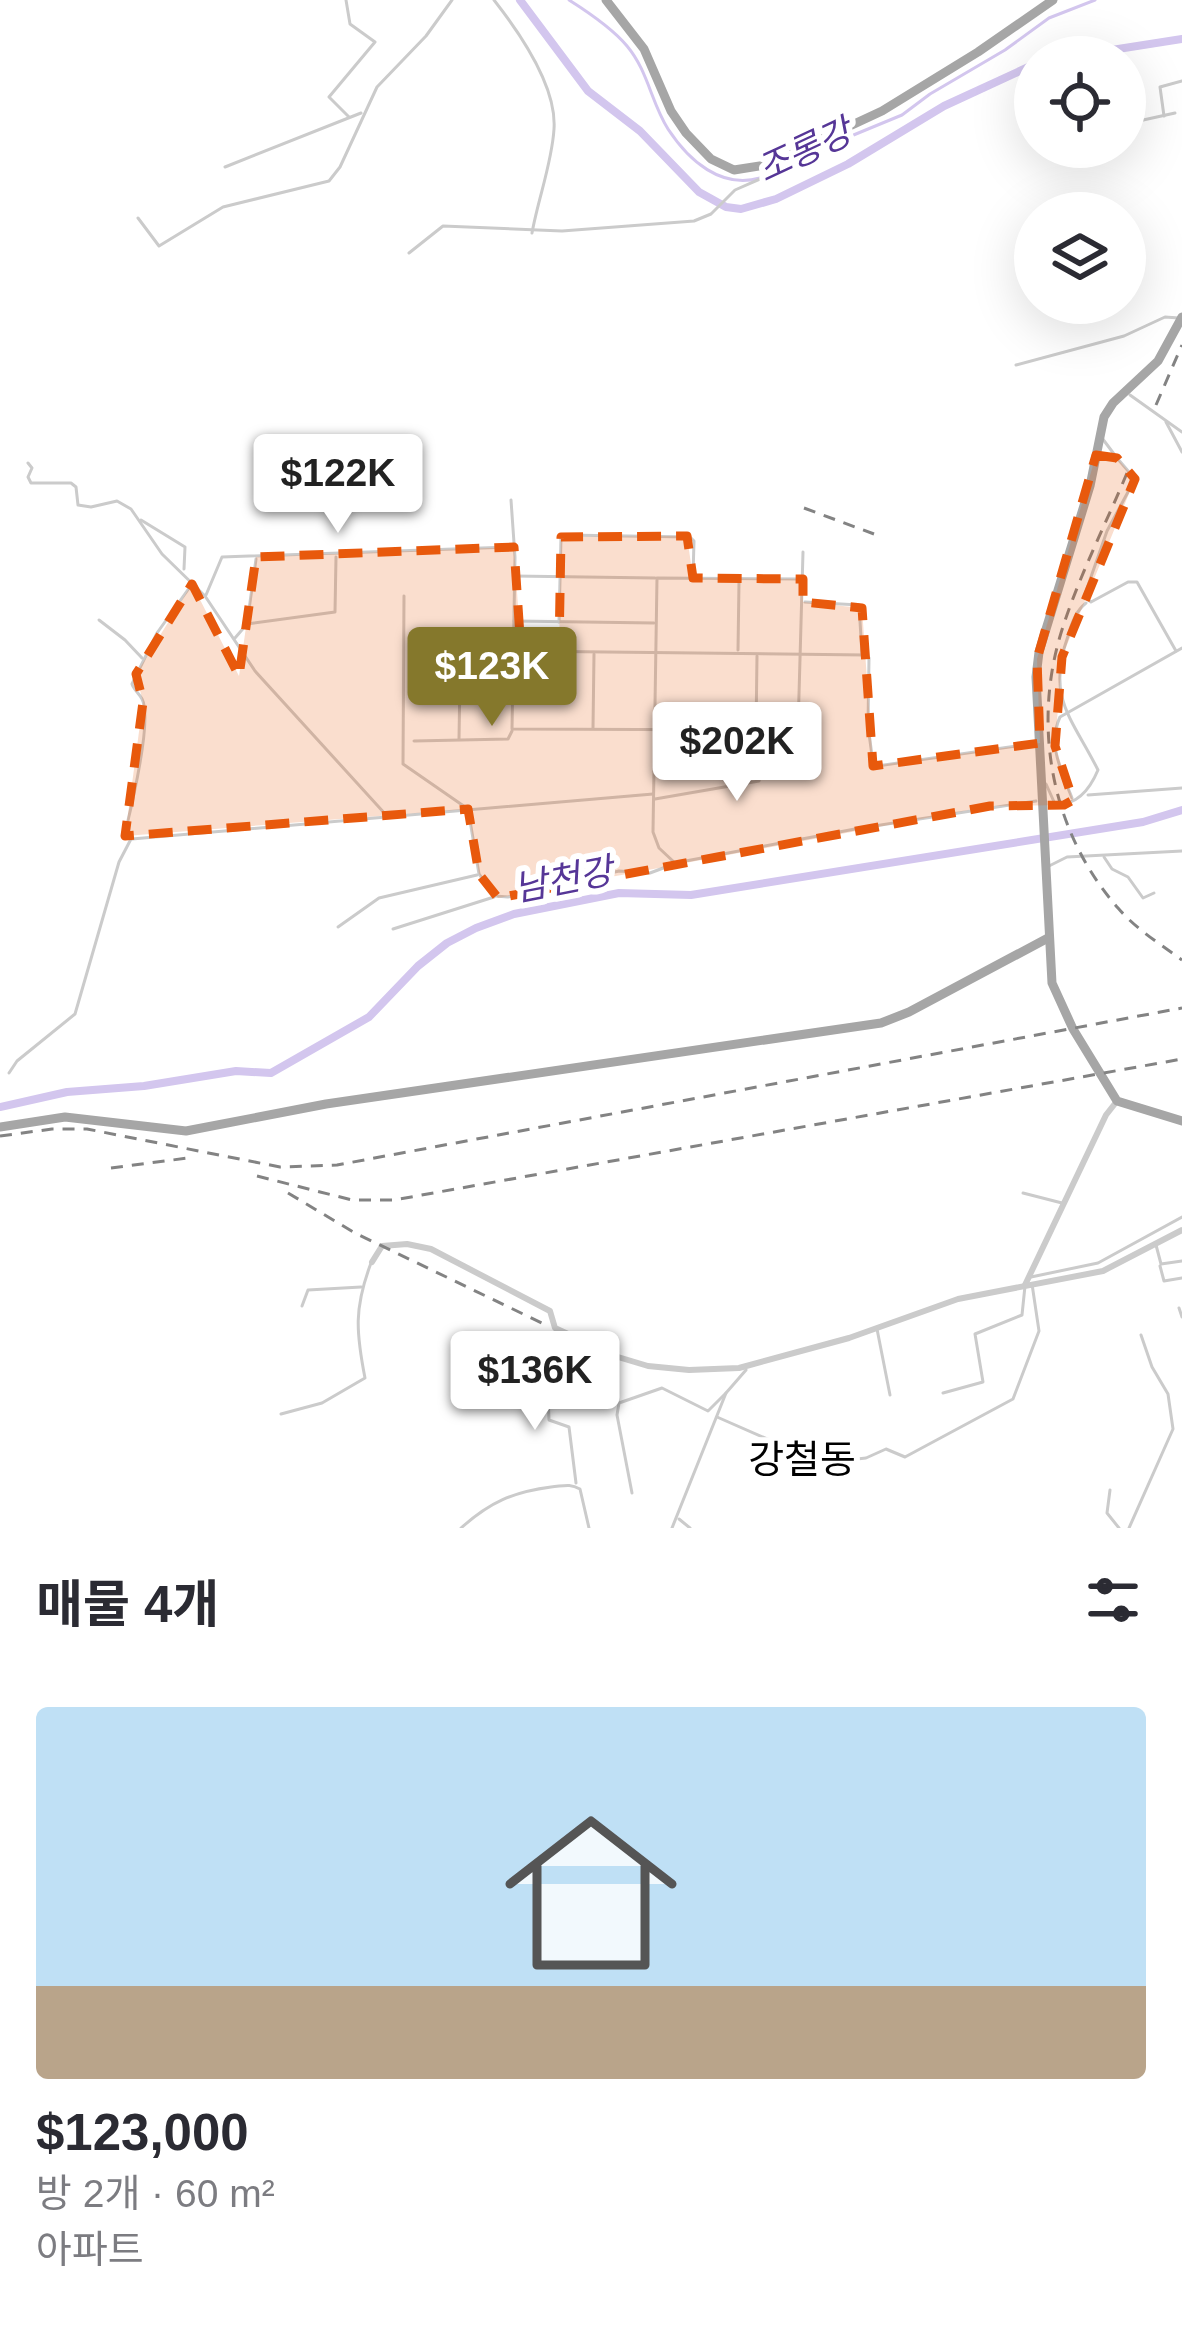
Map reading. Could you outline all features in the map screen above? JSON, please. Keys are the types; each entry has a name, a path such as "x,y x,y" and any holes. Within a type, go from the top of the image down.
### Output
{"main road":[{"path":"606,0 651,61 675,117 715,163 734,170 761,167 882,111 1053,0"},
{"path":"1181,318 1158,361 1106,412 1039,652 1048,938 1054,992 1117,1101 1182,1121"},
{"path":"0,1127 65,1117 186,1131 326,1104 881,1023 1048,938"},
{"path":"1030,947 1049,956"}],"street":[{"path":"346,0 350,23 375,42 328,97 349,118"},
{"path":"138,218 160,246 223,207 323,184 339,169 377,87 426,36 452,0"},
{"path":"494,0 543,82 554,119 532,230"},
{"path":"1164,116 1160,87 1182,81"},
{"path":"225,167 363,112"},
{"path":"1146,120 1175,113"},
{"path":"410,253 443,226 562,231 676,224 714,212 735,190 833,147 839,131"},
{"path":"1016,365 1124,336 1165,316 1181,318"},
{"path":"1123,393 1182,432"},
{"path":"1163,416 1182,452"},
{"path":"1088,602 1085,591 1091,573 1135,479 1100,436"},
{"path":"1096,455 1117,458"},
{"path":"28,463 31,483 70,483 76,487 78,505 121,502 185,547 183,574"},
{"path":"414,741 511,736 511,500"},
{"path":"136,515 162,554 205,596 255,671 387,816"},
{"path":"559,622 562,536 693,538 692,578"},
{"path":"205,596 222,557 514,547"},
{"path":"512,729 794,733 800,728 803,552"},
{"path":"247,625 335,612 335,556"},
{"path":"235,638 247,625 256,557"},
{"path":"514,576 803,580"},
{"path":"656,578 652,832 659,848 675,863"},
{"path":"738,654 739,580"},
{"path":"1073,800 1055,746 1055,727 1064,712 1179,650 1137,582 1128,582 1078,610 1062,657 1059,687 1064,712 1098,770 1086,794"},
{"path":"130,839 124,832 140,768 143,722 142,699 132,684 142,658 192,584"},
{"path":"404,596 404,764 468,809 479,874 495,896"},
{"path":"803,602 859,605 862,655"},
{"path":"99,620 142,658"},
{"path":"513,621 656,623"},
{"path":"414,636 415,673 512,676"},
{"path":"513,651 862,655 869,658 868,726 877,766 1040,743"},
{"path":"593,730 594,652"},
{"path":"756,731 757,654"},
{"path":"459,741 460,675"},
{"path":"130,839 653,796 759,781 764,754"},
{"path":"1043,778 1055,804 1086,794 1182,788"},
{"path":"393,929 495,896 619,871 650,873 675,863 855,829 1044,805"},
{"path":"9,1073 17,1061 75,1014 118,862 130,839"},
{"path":"1046,863 1066,857 1182,851"},
{"path":"1103,856 1112,869 1128,877 1143,898 1154,893"},
{"path":"338,927 379,898 479,874"},
{"path":"943,1394 983,1382 975,1334 1022,1316 1029,1282 1106,1115 1117,1101"},
{"path":"1023,1192 1064,1203"},
{"path":"281,1414 322,1403 365,1378 356,1342 356,1303 375,1252 388,1244 430,1249 550,1311 555,1328 638,1364 689,1370 752,1365 947,1302 1029,1282 1094,1273 1182,1217"},
{"path":"1133,1250 1182,1230"},
{"path":"1156,1244 1164,1281 1182,1278"},
{"path":"1161,1264 1182,1262"},
{"path":"717,1417 822,1463 866,1458 889,1449 904,1457 1013,1400 1039,1331 1029,1282"},
{"path":"302,1306 308,1290 362,1286"},
{"path":"1179,1308 1182,1317"},
{"path":"876,1327 890,1395"},
{"path":"1129,1528 1173,1429 1166,1390 1141,1335"},
{"path":"632,1492 617,1415 619,1403 662,1388 708,1411 752,1365"},
{"path":"548,1368 549,1420 569,1427 576,1485 589,1528"},
{"path":"672,1528 726,1393"},
{"path":"461,1528 495,1501 517,1491 576,1485"},
{"path":"1110,1490 1107,1513 1119,1528"},
{"path":"677,1518 690,1528"}],"highlighted area":[{"path":"1096,455 1117,458 1135,479 1062,657 1055,746 1073,800 1064,805 990,806 498,898 479,874 468,809 125,836 143,702 136,674 192,584 239,676 256,557 514,547 521,651 559,650 561,537 687,536 693,578 803,579 803,602 862,608 873,766 1040,743 1037,659"}],"waterway":[{"name":"조롱강","path":"520,0 588,91 640,131 699,192 726,207 741,209 776,199 848,164 944,106 1014,74"},
{"path":"569,0 627,46 668,129 686,152 719,176 760,178"},
{"path":"839,141 902,115 1049,18 1095,0"},
{"name":"조롱강","path":"1146,45 1182,39"},
{"path":"768,174 834,144"},
{"name":"남천강","path":"0,1107 67,1092 236,1071 271,1073 369,1017 447,943 514,914 619,893 691,895 1143,822 1182,810"}],"railway":[{"path":"1156,405 1182,345"},
{"path":"1127,473 1061,633 1052,669 1049,742 1063,813 1095,879 1132,923 1182,960"},
{"path":"804,508 874,534"},
{"path":"0,1136 87,1129 280,1167 337,1165 1182,1008"},
{"path":"257,1176 352,1200 394,1200 1182,1059"},
{"path":"111,1168 188,1158"},
{"path":"288,1193 355,1233 548,1326"}],"district":[{"name":"강철동","path":"802,1459"}]}
